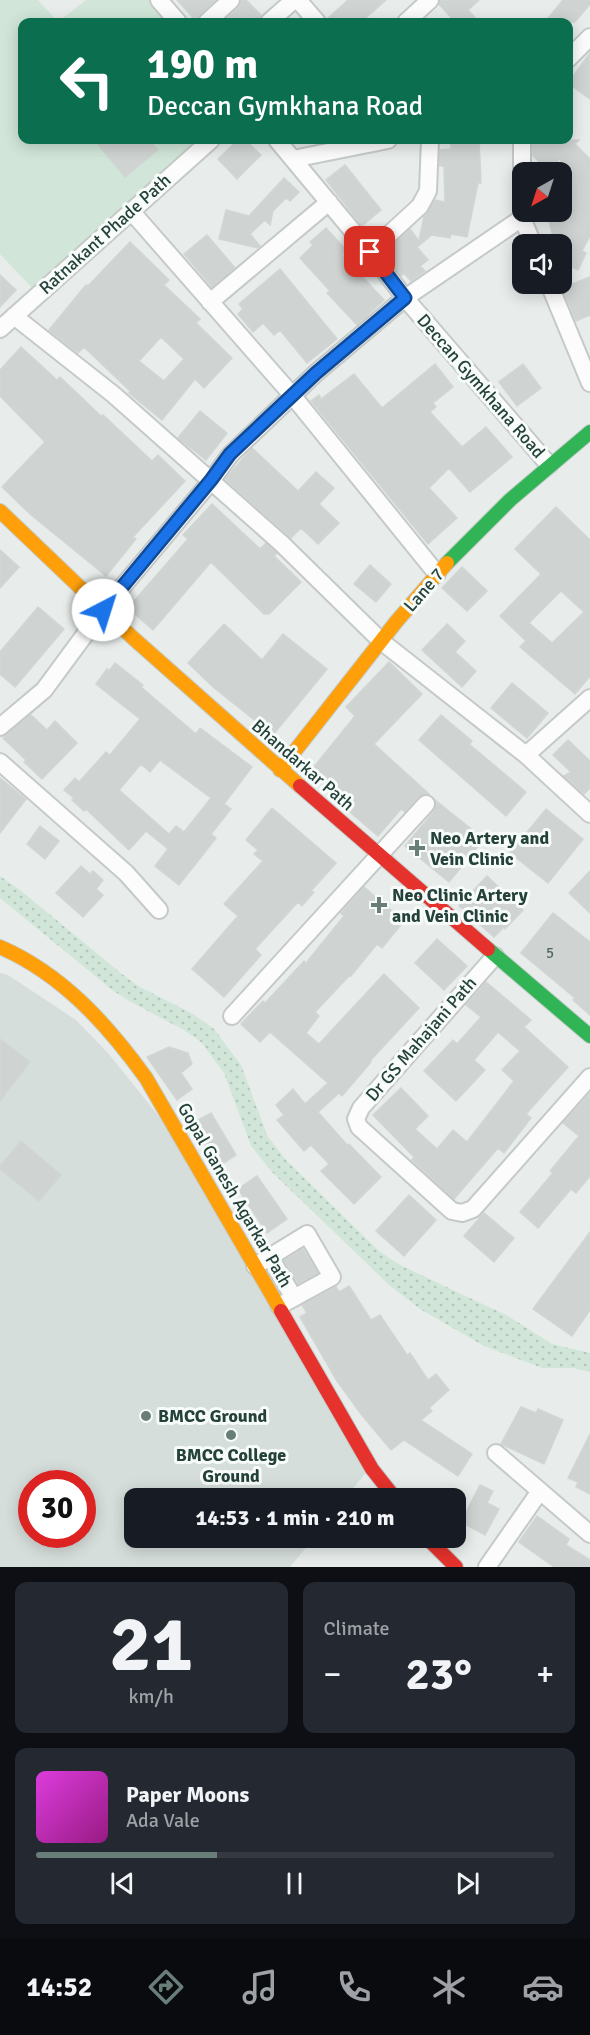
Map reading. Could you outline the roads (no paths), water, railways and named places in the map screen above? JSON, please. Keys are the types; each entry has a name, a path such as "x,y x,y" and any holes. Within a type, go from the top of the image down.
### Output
{"street":[{"path":"159,0 175,18"},
{"path":"211,18 231,0"},
{"path":"274,18 296,0 313,18"},
{"path":"410,18 430,0"},
{"path":"573,54 590,37"},
{"name":"Ratnakant Phade Path","path":"0,329 206,144"},
{"name":"Deccan Gymkhana Road","path":"280,144 405,298 549,465"},
{"path":"293,159 368,144"},
{"path":"370,252 426,198 430,144"},
{"path":"522,144 522,162"},
{"path":"210,302 328,202"},
{"path":"131,211 292,395 437,574"},
{"path":"0,727 44,690 103,610 230,454 292,395 405,298 512,222"},
{"path":"553,294 590,383"},
{"path":"14,316 114,395 211,480 282,543 381,641 526,755 590,814"},
{"name":"Lane 7","path":"280,770 381,641 437,574 549,465 590,432"},
{"name":"Bhandarkar Path","path":"0,511 103,610 280,770 590,1036"},
{"path":"526,755 590,698"},
{"path":"0,762 126,873 159,910"},
{"path":"232,1016 426,804"},
{"name":"Gopal Ganesh Agarkar Path","path":"0,947 45,972 83,1000 117,1037 146,1078 262,1262"},
{"name":"Dr GS Mahajani Path","path":"495,956 361,1108 356,1119 359,1126 452,1211 462,1213 473,1209 590,1077"},
{"path":"279,1306 294,1299 332,1277 307,1234 262,1262 275,1283 294,1299"},
{"name":"Gopal Ganesh Agarkar Path","path":"275,1283 279,1306 372,1469 387,1488"},
{"path":"496,1453 590,1534"},
{"path":"487,1567 540,1491"},
{"path":"437,1548 456,1567"}],"place":[{"name":"Neo Artery and Vein Clinic","path":"417,848"},
{"name":"Neo Clinic Artery and Vein Clinic","path":"379,905"},
{"name":"BMCC Ground","path":"146,1416"},
{"name":"BMCC College Ground","path":"231,1435"}]}
